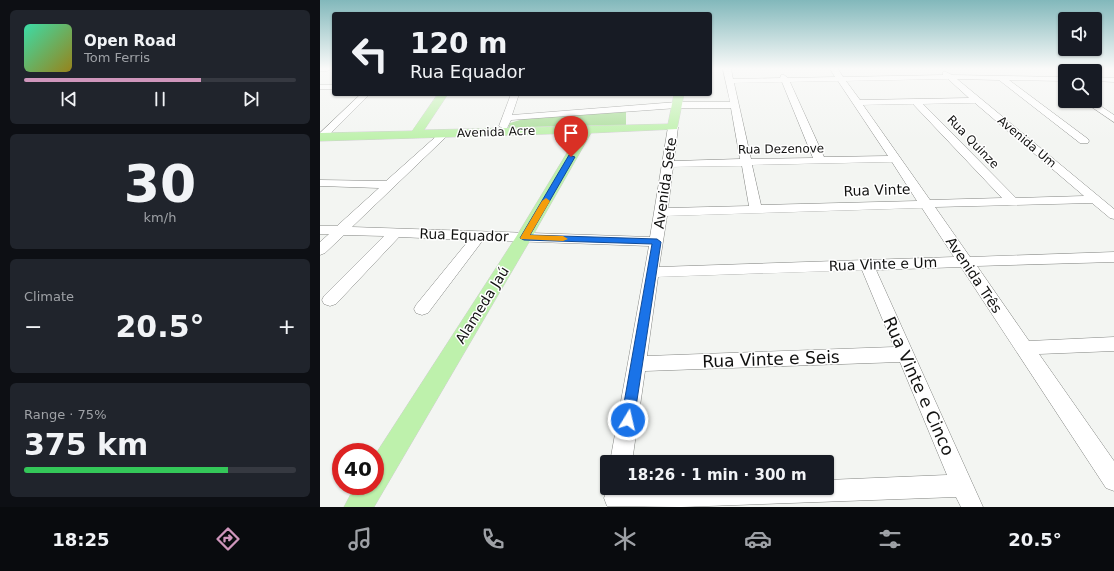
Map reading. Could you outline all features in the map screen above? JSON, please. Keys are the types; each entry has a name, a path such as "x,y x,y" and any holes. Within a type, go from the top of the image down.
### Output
{"main road":[{"path":"415,135 442,96"},
{"name":"Avenida Sete","path":"673,127 679,96"},
{"name":"Avenida Acre","path":"321,137 673,127"},
{"name":"Alameda Jaú","path":"384,464 524,238 587,130"},
{"path":"358,507 365,495"}],"street":[{"path":"733,93 745,163 756,209"},
{"path":"791,93 820,161"},
{"name":"Avenida Três","path":"850,93 1113,476"},
{"name":"Avenida Um","path":"968,93 1113,214"},
{"path":"1020,93 1084,141"},
{"path":"321,137 364,96"},
{"path":"502,132 514,96"},
{"path":"857,103 977,100"},
{"name":"Rua Quinze","path":"916,102 1012,201"},
{"path":"507,118 677,105 734,105"},
{"path":"1098,108 1114,119"},
{"name":"Avenida Sete","path":"622,455 662,212 673,127"},
{"path":"320,250 444,134"},
{"name":"Rua Dezenove","path":"668,164 895,159"},
{"path":"320,183 390,185"},
{"name":"Rua Vinte","path":"662,212 1094,199"},
{"name":"Rua Equador","path":"320,230 657,242"},
{"path":"330,300 395,233"},
{"path":"422,308 478,236"},
{"name":"Rua Vinte e Um","path":"652,272 1114,257"},
{"name":"Rua Vinte e Cinco","path":"866,265 972,507"},
{"path":"1024,348 1114,344"},
{"name":"Rua Vinte e Seis","path":"637,364 906,354"},
{"path":"615,498 716,501 963,486"}],"green space":[{"path":"626,111 626,125 529,127 520,129 508,128 510,123 523,119"}],"slow traffic":[{"path":"546,201 524,238 563,239"}],"route":[{"path":"571,157 524,238 657,242 628,420"}]}
